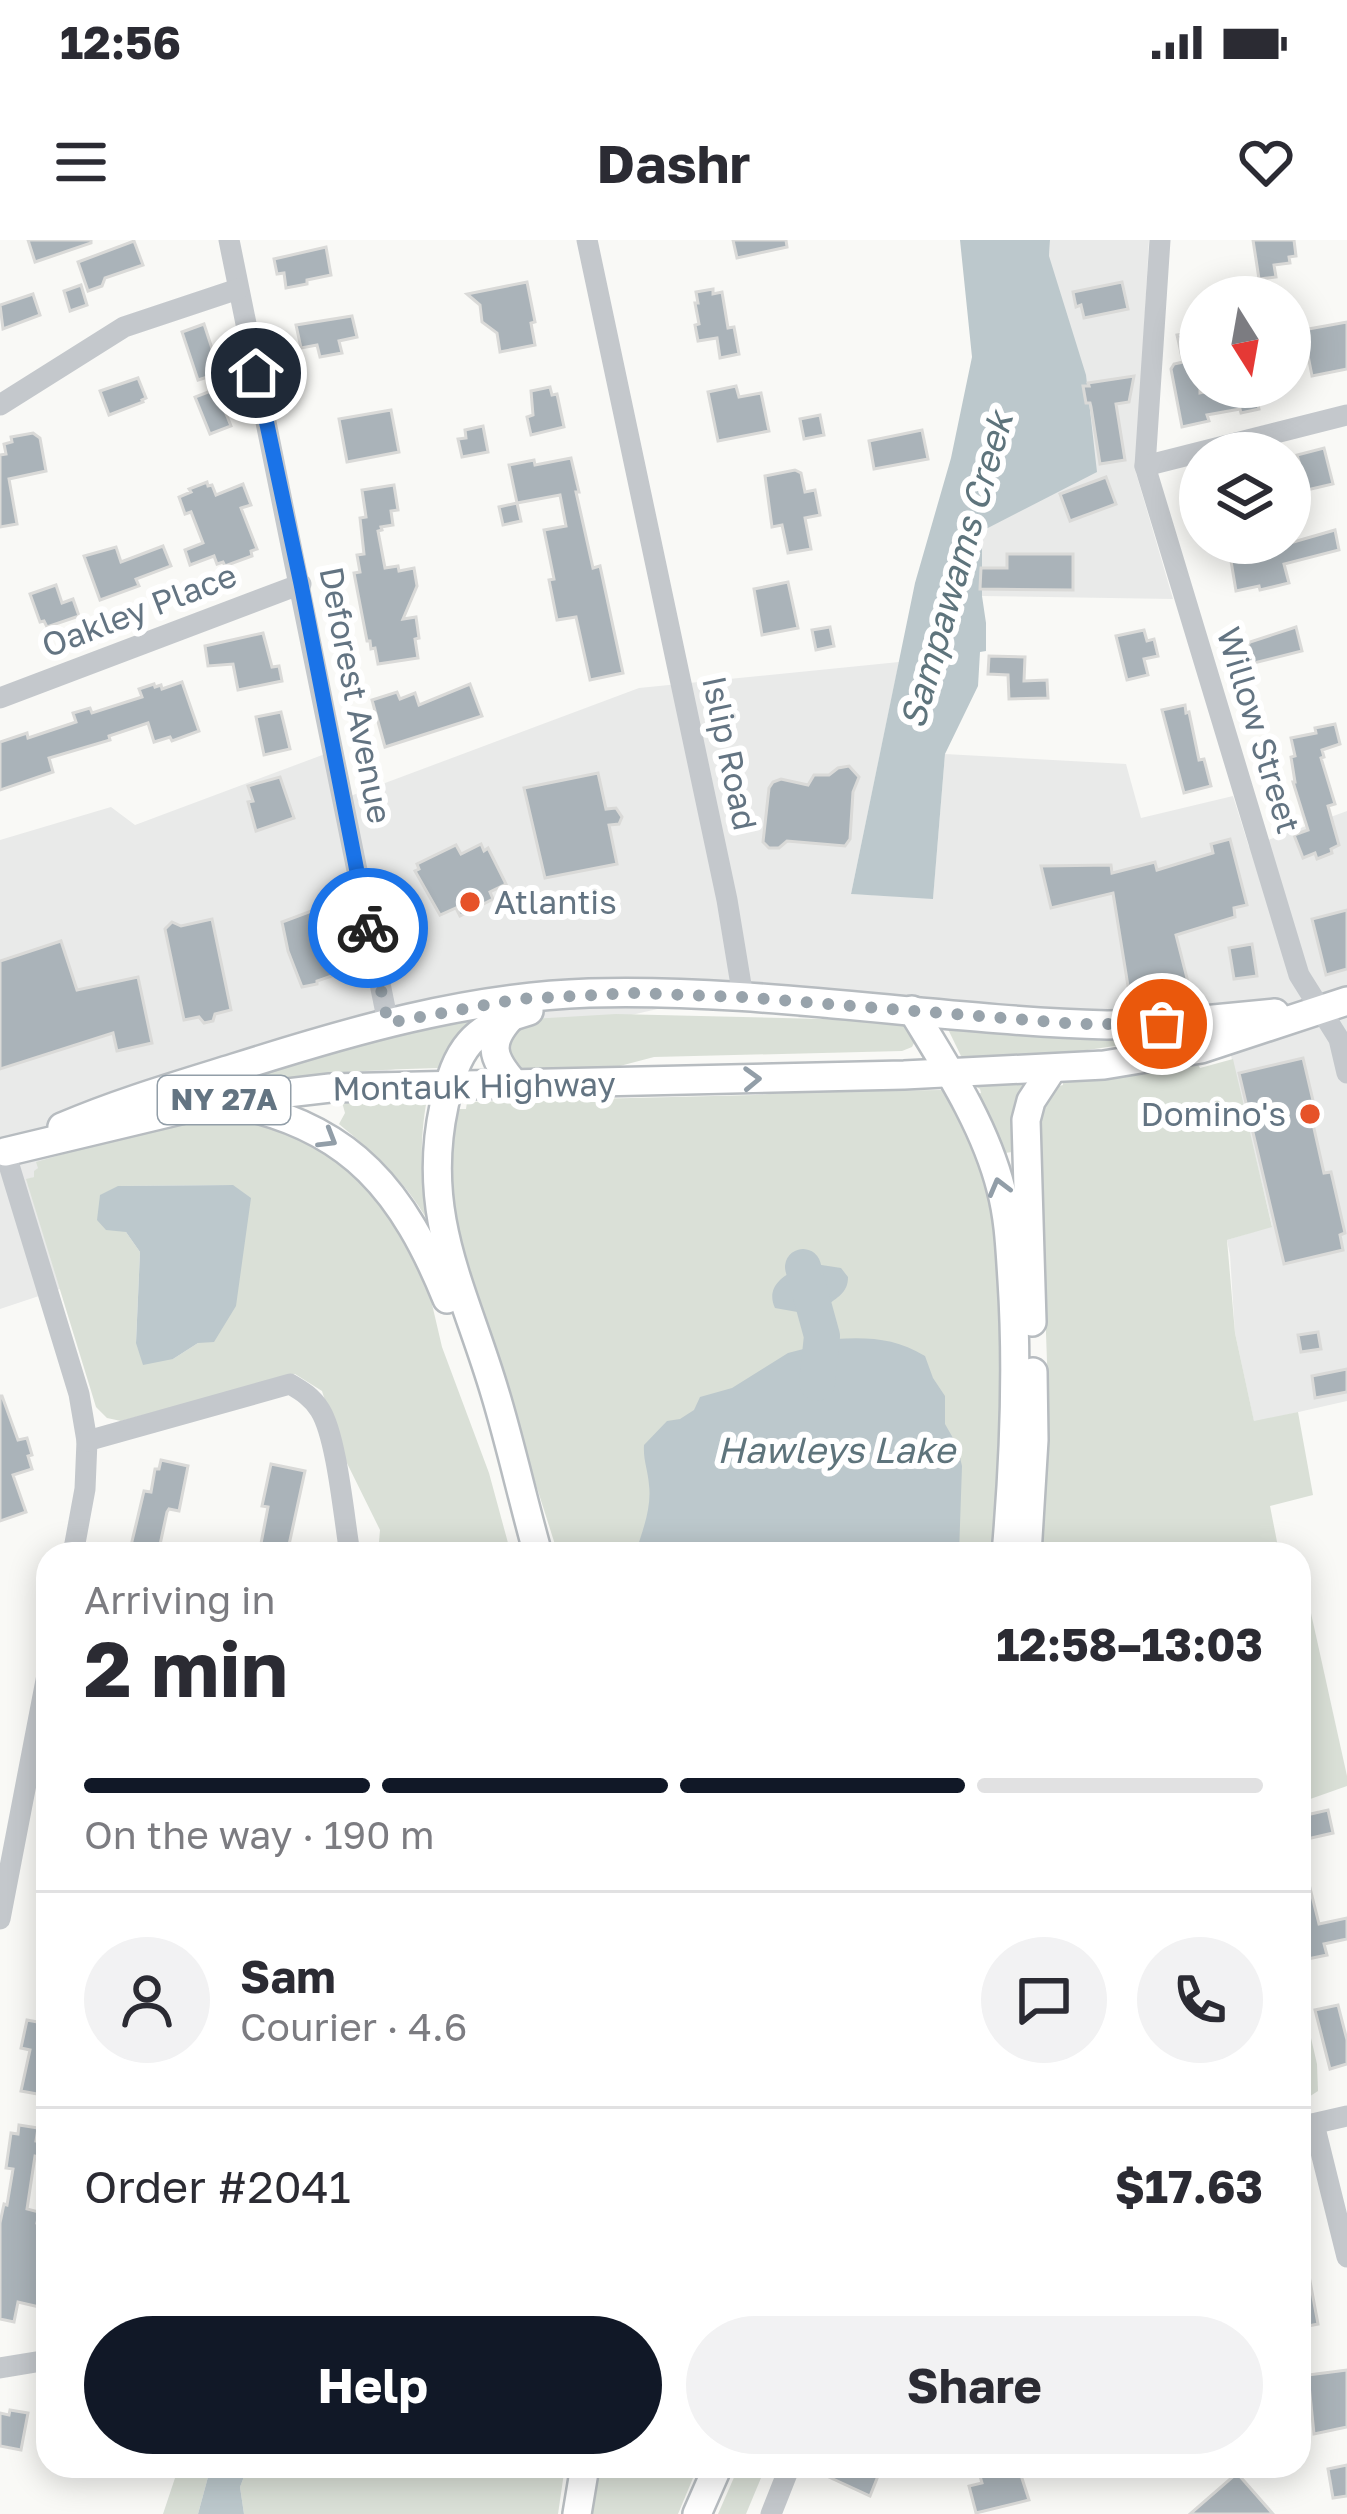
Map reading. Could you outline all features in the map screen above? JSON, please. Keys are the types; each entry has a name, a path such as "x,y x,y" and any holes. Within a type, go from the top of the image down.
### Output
{"main road":[{"name":"Montauk Highway","path":"3,1152 109,1107 317,1042 483,1004 590,993 742,997 1098,1025 1162,1024 1334,1005"},
{"path":"535,1542 440,1216 436,1154 449,1084 471,1040 490,1024 590,993"},
{"name":"NY 27A","path":"950,1073 1129,1062 1201,1049 1334,1005"},
{"path":"911,1010 950,1073 997,1175 1007,1227 1015,1394 1007,1542"},
{"path":"513,1016 494,1048 498,1064 514,1083"},
{"path":"1028,1542 1034,1396 1026,1120 1034,1094 1052,1070"},
{"name":"Montauk Highway","path":"3,1152 218,1101 330,1088 950,1073"},
{"path":"218,1101 268,1112 313,1130 357,1159 395,1198 436,1270 519,1487"},
{"path":"577,2514 583,2478"},
{"path":"697,2514 713,2478"}],"street":[{"name":"Deforest Avenue","path":"229,240 388,1023"},
{"name":"Islip Road","path":"587,240 730,916 742,997"},
{"path":"1160,240 1145,466 1347,415"},
{"path":"0,405 124,327 238,289"},
{"name":"Willow Street","path":"1145,466 1299,975 1334,1005 1347,1073"},
{"name":"Oakley Place","path":"0,698 301,584"},
{"path":"3,1152 79,1394 87,1442 86,1489 75,1542"},
{"path":"87,1442 290,1384 308,1394 322,1412 348,1542"},
{"path":"0,1919 36,1732"},
{"path":"1311,2124 1347,2116"},
{"path":"1311,2141 1347,2258"},
{"path":"0,2368 36,2362"},
{"path":"771,2514 785,2478"}],"shaded area":[{"path":"1050,240 1149,240 1136,473 1173,599 982,596 982,531"},
{"path":"899,662 851,894 933,898 945,754 1126,764 1141,818 1233,796 1249,847 1347,811 1347,1401 1254,1422 1235,1333 1227,1240 1272,1226 1227,1039 1295,1005 1167,1018 749,988 204,1113 38,1168 27,1180 60,1289 0,1309 0,840 111,807 135,825 325,754 337,801 639,688"},
{"path":"466,1014 469,1024 438,1068 318,1075 198,1091 395,1027"},
{"path":"616,1014 903,1021 917,1037 912,1047 902,1051 654,1057 616,1067 518,1069 506,1063 510,1029 531,1019"},
{"path":"946,1025 1169,1038 1033,1058 970,1061 961,1056"},
{"path":"1233,1059 1272,1227 1227,1240 1235,1333 1254,1421 1298,1412 1313,1495 1270,1506 1277,1542 1041,1542 1048,1391 1038,1101 1047,1089 1063,1085 1062,1077 1196,1061 1200,1068"},
{"path":"1026,1081 1015,1100 1012,1152 1005,1153 977,1094 980,1089 972,1084"},
{"path":"841,1089 944,1090 952,1096 992,1190 999,1250 1004,1351 993,1542 554,1542 449,1211 457,1109 466,1109 467,1102"},
{"path":"427,1099 422,1160 428,1221 388,1168 339,1124 345,1113 342,1102"},
{"path":"204,1113 249,1117 334,1151 330,1158 334,1160 341,1156 386,1202 425,1274 442,1347 489,1473 508,1542 379,1542 380,1530 341,1451 322,1391 295,1374 121,1421 107,1418 96,1407 26,1179 34,1177 36,1162","holes":["233,1185 198,1343 173,1359 136,1342 140,1252 126,1232 118,1186"]},
{"path":"1311,1613 1347,1776 1347,1786 1311,1799"},
{"path":"1311,2038 1317,2064 1318,2091 1311,2096"},
{"path":"175,2478 208,2478 198,2514 163,2514"},
{"path":"243,2478 563,2478 558,2514 244,2514"},
{"path":"593,2478 693,2478 678,2514 587,2514"},
{"path":"734,2478 761,2478 746,2514 718,2514"}],"water":[{"path":"960,240 1050,240 1049,256 1086,375 1097,472 982,531 986,651 980,652 978,686 945,754 933,899 851,894 915,583 951,458 972,357"},
{"path":"233,1185 251,1198 236,1306 214,1342 198,1343 173,1359 143,1365 136,1343 140,1252 126,1232 106,1230 97,1220 100,1195 118,1186"},
{"path":"815,1264 841,1268 848,1282 828,1305 829,1325 812,1330 803,1313 775,1308 772,1299 782,1278"},
{"name":"Hawleys Lake","path":"831,1334 835,1339 892,1342 925,1356 945,1396 945,1424 962,1466 959,1542 639,1542 649,1502 644,1445 667,1421 694,1410 700,1397 732,1388 788,1353 815,1346 815,1339"},
{"path":"208,2478 243,2478 244,2514 198,2514"}],"building":[{"path":"28,240 91,240 91,243 35,262"},
{"path":"733,240 786,240 787,247 737,258"},
{"path":"1253,240 1294,240 1296,256 1289,257 1290,263 1274,265 1276,276 1259,276"},
{"path":"134,241 143,265 105,278 102,286 88,291 78,262"},
{"path":"326,247 331,275 286,288 284,273 277,274 274,259"},
{"path":"527,282 535,345 500,352 497,333 482,322 480,305 467,294"},
{"path":"1122,282 1128,309 1084,318 1081,305 1076,307 1073,292"},
{"path":"81,285 87,305 70,311 64,291"},
{"path":"713,289 713,294 722,292 728,328 734,327 739,354 720,358 717,338 698,341 696,292"},
{"path":"33,294 40,315 3,329 0,305"},
{"path":"352,316 357,337 339,341 342,353 320,357 317,345 301,348 296,325"},
{"path":"1347,322 1347,369 1312,376 1311,329"},
{"path":"204,324 220,373 198,380 182,332"},
{"path":"1179,363 1179,408 1259,409 1207,415 1209,421 1182,427 1171,369"},
{"path":"1134,376 1129,402 1116,404 1125,460 1100,464 1083,386"},
{"path":"138,378 146,398 143,402 109,415 100,391"},
{"path":"736,386 739,397 761,393 769,431 718,441 708,392"},
{"path":"550,387 552,395 557,394 564,427 531,435 527,417 533,415 531,391"},
{"path":"216,389 231,426 210,434 195,397"},
{"path":"391,410 399,452 347,462 339,419"},
{"path":"820,415 824,435 804,439 800,419"},
{"path":"483,426 488,452 462,457 458,439 466,438 465,430"},
{"path":"922,430 928,459 874,469 869,441"},
{"path":"33,433 40,438 46,471 9,479 17,524 0,527 0,455 6,454 4,444 12,442 11,437"},
{"path":"1324,448 1333,484 1311,489 1311,451"},
{"path":"571,458 593,568 600,566 623,673 590,680 576,617 557,620 544,530 566,526 560,495 517,503 509,465"},
{"path":"801,473 805,492 815,490 820,515 805,518 811,549 788,553 782,525 772,527 765,476"},
{"path":"1106,477 1116,504 1070,521 1060,494"},
{"path":"207,482 216,495 243,484 251,505 241,508 257,549 251,551 252,556 225,566 217,564 214,556 190,565 185,550 203,543 191,512 185,514 179,497"},
{"path":"394,485 398,510 391,511 393,525 378,531 385,568 414,568 417,586 403,619 416,617 418,658 378,664 375,648 367,641 354,573 360,572 357,555 364,554 362,490"},
{"path":"517,503 521,521 503,525 499,507"},
{"path":"1335,530 1339,550 1311,557 1311,537"},
{"path":"163,546 171,566 136,579 139,586 100,600 84,556 116,547 121,562"},
{"path":"1007,554 1073,554 1073,590 980,589 981,568 1007,568"},
{"path":"1232,564 1284,564 1289,583 1236,591"},
{"path":"788,582 798,628 762,635 754,589"},
{"path":"56,585 62,603 73,599 79,616 47,627 40,622 30,594"},
{"path":"830,627 834,646 816,650 812,630"},
{"path":"1296,627 1302,651 1250,664 1246,648 1250,642"},
{"path":"1144,630 1147,641 1154,639 1158,656 1144,659 1148,675 1127,680 1116,636"},
{"path":"263,633 272,667 279,666 282,681 238,690 233,664 208,666 205,646"},
{"path":"989,656 1025,657 1024,681 1047,680 1048,698 1009,699 1008,675 988,674"},
{"path":"182,682 199,731 154,742 148,723 49,758 53,772 0,790 0,742 76,722 73,713 90,708 92,713 142,697 139,689 154,684 162,689"},
{"path":"470,684 482,716 385,747 372,700 397,692 400,699 415,693 419,705"},
{"path":"1185,705 1211,786 1184,793 1162,710"},
{"path":"281,712 290,749 264,755 256,717"},
{"path":"1335,724 1340,744 1322,750 1321,758 1335,804 1328,806 1339,845 1317,859 1315,853 1303,858 1294,835 1308,830 1293,782 1291,738"},
{"path":"849,766 859,777 845,846 787,841 779,848 769,848 763,842 773,782 781,779 808,785 814,775 829,775"},
{"path":"598,773 606,809 616,808 622,817 619,824 609,825 617,864 545,878 524,788"},
{"path":"280,777 294,818 256,831 248,786"},
{"path":"1230,839 1247,905 1234,908 1235,917 1176,935 1190,990 1128,986 1113,893 1051,908 1041,866 1111,865 1112,873 1155,862 1157,870 1213,853 1211,844"},
{"path":"481,844 484,851 488,848 506,884 490,892 493,899 460,916 456,908 440,915 415,871 417,864 456,845 461,854"},
{"path":"333,903 346,971 302,987 282,922"},
{"path":"1347,910 1347,969 1326,975 1312,919"},
{"path":"212,919 231,1010 204,1023 199,1017 184,1020 165,929 172,922 181,926"},
{"path":"61,941 77,990 138,977 152,1043 117,1051 113,1033 0,1069 0,961"},
{"path":"1252,944 1257,976 1234,979 1229,948"},
{"path":"1303,1058 1324,1173 1331,1172 1345,1233 1340,1235 1343,1250 1284,1264 1239,1073"},
{"path":"1318,1332 1321,1349 1301,1352 1298,1335"},
{"path":"1347,1369 1347,1392 1315,1398 1312,1376"},
{"path":"0,1396 18,1440 27,1438 32,1469 13,1475 26,1512 0,1521"},
{"path":"161,1460 188,1466 179,1511 167,1512 161,1542 132,1542 144,1491 151,1492 155,1469"},
{"path":"271,1464 305,1471 290,1542 261,1542 268,1507 262,1506"},
{"path":"1328,1810 1333,1833 1311,1838 1311,1814"},
{"path":"1311,1892 1319,1924 1347,1918 1347,1939 1324,1944 1327,1955 1311,1958"},
{"path":"1338,2005 1347,2040 1347,2064 1330,2069 1315,2010"},
{"path":"27,2020 36,2022 36,2094 21,2091 30,2050 21,2048"},
{"path":"19,2125 36,2128 27,2209 36,2211 36,2306 18,2302 14,2322 0,2319 0,2223 13,2169 6,2168 11,2133 18,2134"},
{"path":"1311,2286 1318,2324 1311,2325"},
{"path":"1347,2370 1347,2427 1314,2434 1311,2375"},
{"path":"10,2410 28,2413 21,2450 0,2446 0,2413 9,2415"},
{"path":"1347,2465 1347,2496 1333,2498 1328,2469"},
{"path":"831,2478 877,2478 870,2496"},
{"path":"981,2478 1022,2478 1029,2500 976,2513 969,2486 982,2483"},
{"path":"1231,2478 1241,2478 1273,2514 1190,2514"}],"waterway":[{"name":"Sampawams Creek","path":"803,1267 822,1336 817,1383"}],"way so far":[{"path":"368,928 388,1023 553,995 671,993 1077,1024 1162,1024"}],"place":[{"name":"Atlantis","path":"470,902"},
{"name":"Domino's","path":"1310,1114"}],"route":[{"path":"256,373 368,928"}]}
